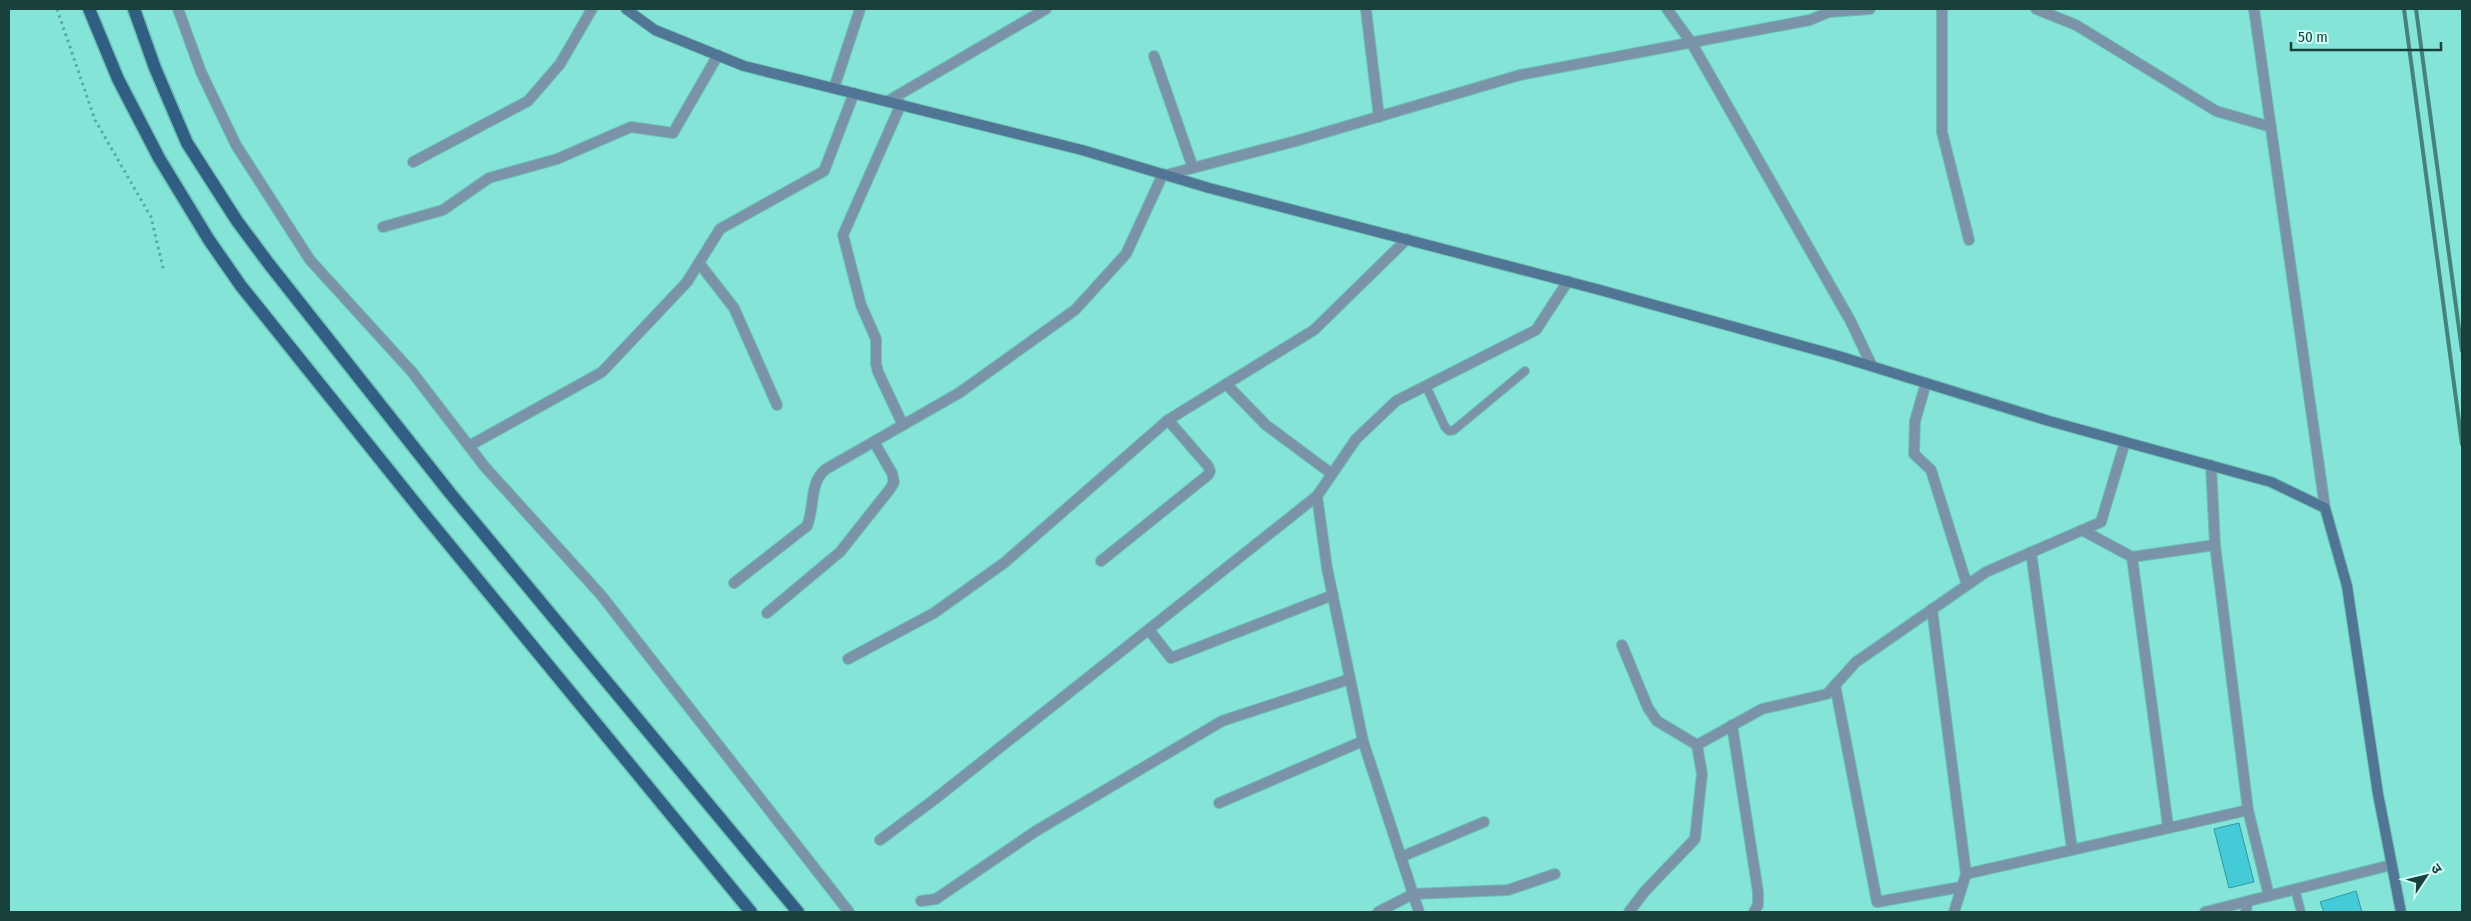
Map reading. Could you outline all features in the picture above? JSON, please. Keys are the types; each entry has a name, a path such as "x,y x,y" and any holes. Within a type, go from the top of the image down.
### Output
{"main road":[{"path":"89,9 118,79 159,158 209,240 241,286 418,506 751,912"},
{"path":"134,9 155,68 187,142 237,221 450,493 798,912"},
{"path":"626,9 655,30 744,66 1082,150 1164,175 1568,281 1872,366 2125,442 2271,482 2325,508 2347,586 2378,794 2401,912"}],"street":[{"path":"178,9 201,72 236,145 310,260 408,367 485,467 601,595 849,912"},
{"path":"413,162 528,102 560,64 592,9"},
{"path":"834,88 860,9"},
{"path":"888,101 1046,9"},
{"path":"1364,9 1379,117"},
{"path":"1667,9 1691,42 1850,320 1872,366"},
{"path":"734,583 808,526 819,475 959,393 1076,310 1126,254 1164,175 1379,117 1520,75 1810,20 1829,12 1870,9"},
{"path":"1942,9 1942,132 1969,240"},
{"path":"2036,9 2076,24 2216,111 2271,126"},
{"path":"2254,9 2325,508"},
{"path":"383,227 443,210 489,178 557,159 631,127 673,133 718,56"},
{"path":"1154,56 1193,168"},
{"path":"469,446 602,372 687,282 720,230 824,171 854,93"},
{"path":"901,104 843,235 861,305 876,339 876,364 878,372 903,425"},
{"path":"848,659 934,613 1004,563 1168,420 1314,330 1408,239"},
{"path":"699,263 734,308 777,405"},
{"path":"880,840 935,799 1318,496 1356,439 1396,401 1536,330 1568,281"},
{"path":"1926,383 1915,422 1914,454 1931,470 1967,585"},
{"path":"1226,384 1266,425 1332,474"},
{"path":"1102,561 1208,475 1210,471 1208,466 1168,420"},
{"path":"767,613 840,552 890,489 894,482 892,473 874,442"},
{"path":"1696,745 1762,709 1827,694 1856,662 1986,572 2102,522 2125,442"},
{"path":"2211,465 2215,545 2248,810 2269,896"},
{"path":"1318,496 1333,595 1363,741 1419,912"},
{"path":"2082,530 2132,557 2215,545"},
{"path":"2031,552 2072,849"},
{"path":"2132,557 2168,826"},
{"path":"1148,630 1170,658 1333,595"},
{"path":"1932,609 1966,874 1954,912"},
{"path":"1622,645 1648,708 1657,721 1696,745 1702,774 1695,839 1645,891 1629,912"},
{"path":"921,901 936,899 1036,832 1222,721 1350,679"},
{"path":"1835,685 1877,902 1961,887"},
{"path":"1732,725 1758,892 1758,905 1754,912"},
{"path":"1219,803 1363,741"},
{"path":"1966,874 2168,826 2248,810"},
{"path":"1401,857 1484,822"},
{"path":"2204,912 2246,907 2269,896 2392,865"},
{"path":"1378,912 1413,894 1508,890 1555,874"}],"lane":[{"path":"1426,386 1444,427 1449,431 1454,430 1525,371"},
{"path":"2296,889 2301,912"}],"path":[{"path":"57,9 95,120 151,217 164,272"}],"building":[{"path":"2239,823 2254,882 2229,888 2214,829"},
{"path":"2356,891 2362,912 2324,912 2320,902"}],"railway":[{"path":"2404,9 2462,444"},
{"path":"2416,9 2462,351"}]}
